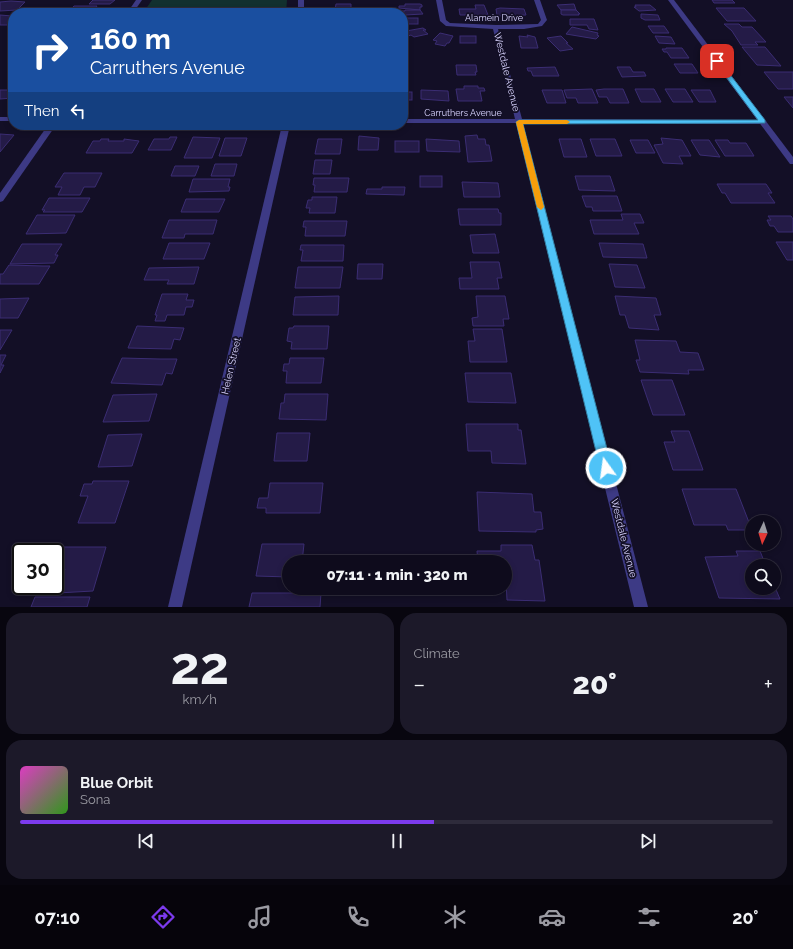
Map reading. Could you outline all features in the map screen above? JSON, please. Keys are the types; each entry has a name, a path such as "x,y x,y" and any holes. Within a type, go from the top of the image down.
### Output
{"street":[{"name":"Alamein Drive","path":"439,0 442,21 448,25 495,27 531,27 541,25 544,20 537,0"},
{"path":"671,0 793,162"},
{"name":"Westdale Avenue","path":"495,27 641,607"},
{"name":"Carruthers Avenue","path":"408,121 763,122"},
{"path":"0,200 49,130"},
{"name":"Helen Street","path":"175,607 285,130"}],"green space":[{"path":"152,0 287,0 286,8 146,8"}],"building":[{"path":"93,0 115,0 110,4 89,4"},
{"path":"712,0 732,0 735,3 714,3"},
{"path":"0,2 25,2 19,8 8,8 8,11 0,11"},
{"path":"336,4 351,4 351,8 335,8"},
{"path":"405,4 420,4 422,7 420,7 420,10 399,8 399,6 405,6"},
{"path":"574,4 576,10 561,10 557,5"},
{"path":"475,5 484,5 488,15 460,15 459,9 476,9"},
{"path":"635,5 650,5 656,10 639,11 634,7 636,7"},
{"path":"74,6 97,6 96,8 72,8"},
{"path":"716,8 744,8 756,21 727,21"},
{"path":"496,9 524,9 526,15 499,16 497,15"},
{"path":"408,10 420,10 423,14 408,15"},
{"path":"561,10 576,10 580,14 563,15 561,14"},
{"path":"641,14 658,15 660,20 645,20 641,18"},
{"path":"0,15 8,16 8,25 0,25"},
{"path":"408,18 418,18 418,24 408,24"},
{"path":"570,19 594,19 598,30 589,29 587,25 570,25"},
{"path":"724,24 739,24 742,27 752,27 766,42 755,42 758,45 741,45 732,31"},
{"path":"648,26 664,26 669,33 653,33"},
{"path":"572,27 598,33 597,35 599,36 596,39 566,34"},
{"path":"423,28 426,30 423,30 428,34 414,37 411,35 408,36 408,31"},
{"path":"440,33 453,36 449,43 445,46 435,44 437,41 433,40"},
{"path":"527,35 535,37 538,48 521,48 519,36 528,37"},
{"path":"460,36 476,36 476,43 460,43"},
{"path":"561,36 573,49 560,51 547,38"},
{"path":"655,36 671,37 675,44 659,43"},
{"path":"742,47 765,47 781,66 757,65"},
{"path":"682,48 689,58 671,58 667,52 664,52 662,49"},
{"path":"674,64 692,64 698,73 680,73"},
{"path":"456,65 476,65 476,75 457,75"},
{"path":"555,67 559,76 533,76 531,71 528,71 527,68"},
{"path":"617,67 630,67 633,72 644,72 646,76 622,77"},
{"path":"764,72 793,72 793,89 778,89"},
{"path":"464,86 478,86 478,88 484,88 485,91 480,91 482,101 458,101 456,89 464,89"},
{"path":"592,89 598,103 578,103 576,98 567,98 564,90"},
{"path":"623,89 629,103 610,103 607,97 599,97 596,90"},
{"path":"635,89 654,89 661,102 641,102"},
{"path":"665,89 685,89 693,102 673,102"},
{"path":"0,90 8,90 8,98 0,99"},
{"path":"421,90 448,91 449,101 421,99"},
{"path":"542,90 562,90 566,103 547,103"},
{"path":"691,90 710,90 716,102 699,102"},
{"path":"408,92 412,92 412,100 408,100"},
{"path":"784,97 793,97 793,108"},
{"path":"0,134 14,135 0,152"},
{"path":"477,135 478,139 485,139 486,145 489,145 492,161 468,162 465,136"},
{"path":"359,136 379,138 378,150 358,150"},
{"path":"170,137 177,137 171,150 148,150 154,139 169,139"},
{"path":"193,137 220,138 212,158 184,158"},
{"path":"225,138 247,138 241,156 219,156"},
{"path":"661,138 682,140 691,156 679,156 683,164 663,163 654,145 663,144"},
{"path":"101,139 109,139 108,141 124,141 124,139 139,141 132,153 86,153 93,141 100,141"},
{"path":"318,139 342,139 340,154 315,154"},
{"path":"426,139 459,141 460,152 427,151"},
{"path":"559,139 581,139 587,157 564,157"},
{"path":"590,139 615,139 622,156 596,156"},
{"path":"630,140 648,140 655,153 636,153"},
{"path":"691,140 709,140 720,157 700,155"},
{"path":"715,140 728,140 730,143 746,143 754,156 725,156"},
{"path":"395,141 419,141 419,152 395,152"},
{"path":"315,160 332,160 330,174 313,174"},
{"path":"215,164 237,164 234,176 211,176"},
{"path":"175,166 199,166 195,176 171,176"},
{"path":"64,173 102,173 95,187 84,187 80,195 58,195 62,187 55,187"},
{"path":"420,176 442,176 442,187 420,187"},
{"path":"575,176 610,176 615,191 579,190"},
{"path":"314,178 349,178 347,192 314,192"},
{"path":"193,179 230,179 228,187 230,187 229,191 189,192"},
{"path":"462,182 498,183 500,197 464,197"},
{"path":"717,184 766,184 772,193 768,193 775,203 731,203 725,193 722,193"},
{"path":"382,187 405,187 404,195 366,194 367,189 382,189"},
{"path":"582,196 617,196 622,211 593,211 592,207 586,207"},
{"path":"312,197 337,197 335,213 309,213 310,208 306,208 308,200 312,200"},
{"path":"49,198 90,198 82,212 43,212 45,210 42,210"},
{"path":"186,199 225,199 219,212 181,212"},
{"path":"458,209 498,209 499,213 501,213 501,225 460,225"},
{"path":"621,214 640,214 644,223 634,223 639,234 594,234 590,220 623,220"},
{"path":"37,215 75,215 66,233 26,234"},
{"path":"768,216 791,216 793,219 793,232 778,232 774,226 770,226 767,220 771,220"},
{"path":"169,220 217,220 213,234 185,234 184,238 162,238"},
{"path":"304,221 347,221 345,236 305,236 306,227 303,227"},
{"path":"495,234 499,253 473,253 470,235"},
{"path":"776,242 793,242 793,260 787,260"},
{"path":"169,243 210,243 204,259 163,259"},
{"path":"599,243 643,244 647,258 603,257"},
{"path":"22,244 62,244 55,255 58,255 54,263 10,264"},
{"path":"301,245 344,245 343,261 301,261 303,250 300,250"},
{"path":"470,262 499,262 502,278 497,278 499,289 460,289 459,278 472,278"},
{"path":"358,264 383,264 382,279 357,279"},
{"path":"609,264 637,265 645,288 615,287"},
{"path":"9,265 50,266 39,284 0,284 0,274 3,274"},
{"path":"199,267 194,284 167,284 169,280 144,280 149,268"},
{"path":"298,267 343,267 340,288 295,288"},
{"path":"162,294 188,294 186,300 194,300 192,307 186,307 184,315 167,315 165,321 155,321 157,315 155,315"},
{"path":"339,296 338,315 293,315 295,297"},
{"path":"476,296 505,296 509,319 503,319 504,326 473,326 472,318 478,317"},
{"path":"615,296 656,298 661,315 654,315 659,330 629,328 625,315 620,315"},
{"path":"29,298 18,318 0,318 0,299"},
{"path":"137,326 184,328 180,340 174,339 171,349 128,348"},
{"path":"294,326 329,326 327,349 291,349 292,342 287,341 289,328 293,328"},
{"path":"473,329 502,329 507,362 470,362 468,341 475,341"},
{"path":"0,330 12,330 0,350"},
{"path":"635,340 676,341 680,352 698,353 704,370 688,370 689,374 640,372 636,360 640,360"},
{"path":"0,355 6,355 1,365 4,365 0,373"},
{"path":"122,358 177,359 172,374 166,373 162,385 111,383"},
{"path":"290,358 324,358 321,383 286,383 287,371 283,371 284,364 289,364"},
{"path":"465,373 511,373 516,403 468,402"},
{"path":"641,380 672,380 685,415 653,415"},
{"path":"157,394 149,421 103,422 113,395"},
{"path":"285,394 328,394 326,420 279,419 281,403 284,403"},
{"path":"466,424 518,424 518,430 521,430 526,464 492,463 491,451 468,451"},
{"path":"671,431 689,431 703,470 673,470 664,442 675,442"},
{"path":"277,433 310,433 307,461 274,461"},
{"path":"142,434 132,466 98,467 108,435"},
{"path":"93,481 129,481 115,523 78,523 88,496 80,496 84,484 92,484"},
{"path":"270,483 323,483 320,513 266,513 266,508 257,508 259,498 268,498"},
{"path":"682,489 736,489 746,515 745,530 728,530 726,525 694,525"},
{"path":"477,492 532,494 534,512 541,512 543,529 536,530 536,532 479,531"},
{"path":"262,544 304,544 303,555 282,555 282,577 256,576"},
{"path":"501,545 532,545 535,560 539,560 545,601 507,600 507,595 512,595 512,555 477,555 477,551 501,551"},
{"path":"64,547 106,547 93,591 64,593"},
{"path":"736,551 760,551 763,559 745,559 745,595 778,595 780,599 719,598 705,557 738,556"},
{"path":"252,593 321,595 320,607 249,607"},
{"path":"35,597 90,597 87,607 31,607"}],"slow traffic":[{"path":"541,207 519,122 567,122"}],"route":[{"path":"606,468 519,122 763,122 717,61"}]}
